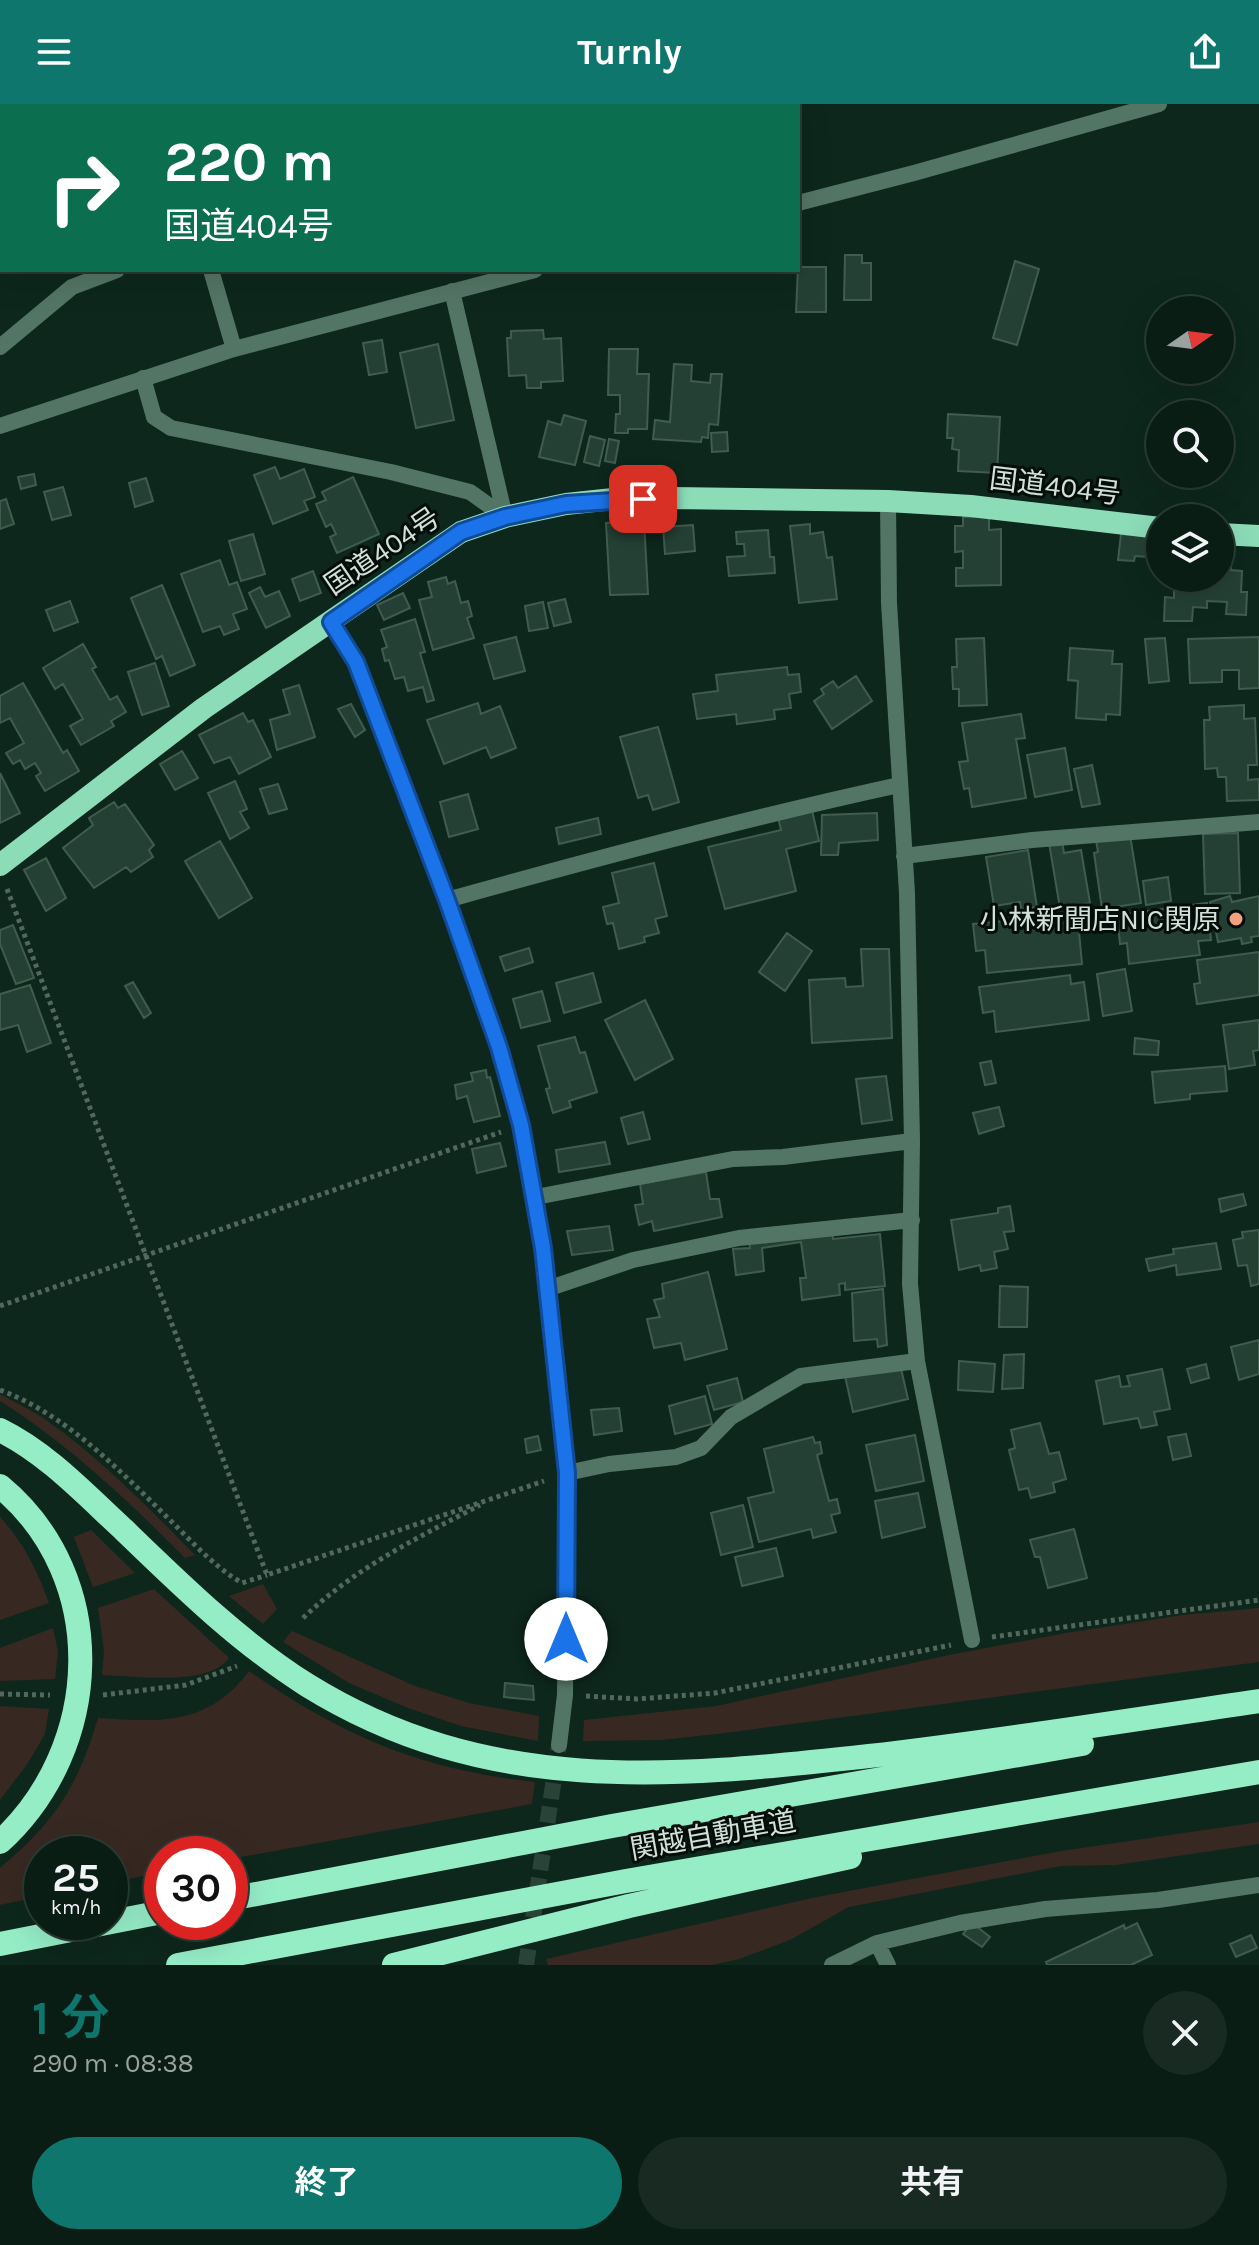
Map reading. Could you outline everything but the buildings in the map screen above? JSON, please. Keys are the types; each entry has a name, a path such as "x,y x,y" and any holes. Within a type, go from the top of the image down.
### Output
{"highway":[{"name":"国道404号","path":"3,875 204,708 461,532 505,517 566,504 613,499 888,501 971,506 1146,526"},
{"path":"1234,535 1259,536"},
{"path":"0,1430 39,1454 73,1482 228,1626 307,1685 357,1713 410,1737 513,1764 619,1773 734,1770 988,1741 1259,1701"},
{"path":"0,1486 29,1516 52,1549 77,1620 81,1656 80,1691 72,1727 59,1761 19,1825 0,1842"},
{"name":"関越自動車道","path":"248,1896 658,1818 1259,1714"},
{"path":"394,1965 629,1906 1253,1772"},
{"name":"関越自動車道","path":"178,1965 657,1875 1253,1772"},
{"path":"0,1944 144,1916"}],"street":[{"path":"800,202 1159,104"},
{"path":"0,347 72,287 112,272"},
{"path":"212,272 234,349"},
{"path":"0,426 234,349 452,291 484,277 520,272"},
{"path":"452,291 505,517"},
{"path":"143,378 154,417 171,428 377,469 470,492 505,517"},
{"path":"888,501 889,603 904,856 912,1141 910,1284 917,1361 972,1640"},
{"path":"331,622 356,662 447,900 499,1047 521,1125 536,1197 567,1473 565,1695 559,1745"},
{"path":"447,900 717,827 899,785"},
{"path":"904,856 1032,840 1259,822"},
{"path":"536,1197 733,1159 783,1157 912,1141"},
{"path":"547,1289 633,1260 739,1238 912,1220"},
{"path":"567,1473 609,1464 676,1457 701,1448 731,1417 801,1376 917,1361"},
{"path":"832,1965 877,1943 960,1923 1045,1909 1158,1900 1259,1885"},
{"path":"877,1943 888,1965"}],"path":[{"path":"3,875 267,1575"},
{"path":"0,1306 521,1125"},
{"path":"0,1390 31,1402 74,1432 123,1475 221,1571 242,1583 567,1473"},
{"path":"303,1618 330,1592 378,1558 499,1495"},
{"path":"565,1695 637,1699 715,1693 972,1640 1259,1600"},
{"path":"98,1695 186,1685 241,1665"},
{"path":"0,1694 50,1695"}],"shaded area":[{"path":"0,1394 43,1418 88,1452 195,1555 185,1558 74,1455 0,1401"},
{"path":"0,1517 29,1557 49,1603 0,1620"},
{"path":"91,1530 135,1573 93,1587 74,1537"},
{"path":"263,1584 277,1609 263,1624 229,1596"},
{"path":"154,1589 229,1658 219,1667 188,1676 151,1678 102,1675 104,1651 98,1608"},
{"path":"1259,1608 1259,1662 725,1733 661,1740 583,1741 584,1720 716,1706 1066,1633 1183,1615"},
{"path":"53,1628 58,1652 55,1679 0,1681 0,1648"},
{"path":"292,1631 415,1686 469,1703 539,1716 538,1741 461,1726 349,1683 283,1642"},
{"path":"249,1671 317,1714 384,1746 456,1769 535,1782 532,1804 248,1856 248,1836 144,1836 144,1876 128,1879 128,1836 35,1836 73,1783 98,1718 142,1720 182,1717 217,1702"},
{"path":"0,1706 49,1709 45,1734 0,1800"},
{"path":"1259,1822 1259,1844 1116,1865 1061,1866 849,1907 790,1940 739,1959 712,1965 548,1965 546,1959 812,1898 1061,1851"},
{"path":"24,1846 24,1900 0,1905 0,1868"}],"tunnel":[{"path":"526,1965 559,1745"}],"place":[{"name":"小林新聞店NIC関原","path":"1236,919"}],"route":[{"path":"566,1639 567,1473 543,1248 521,1125 499,1047 394,759 356,662 331,622 461,532 505,517 566,504 643,499"}]}
